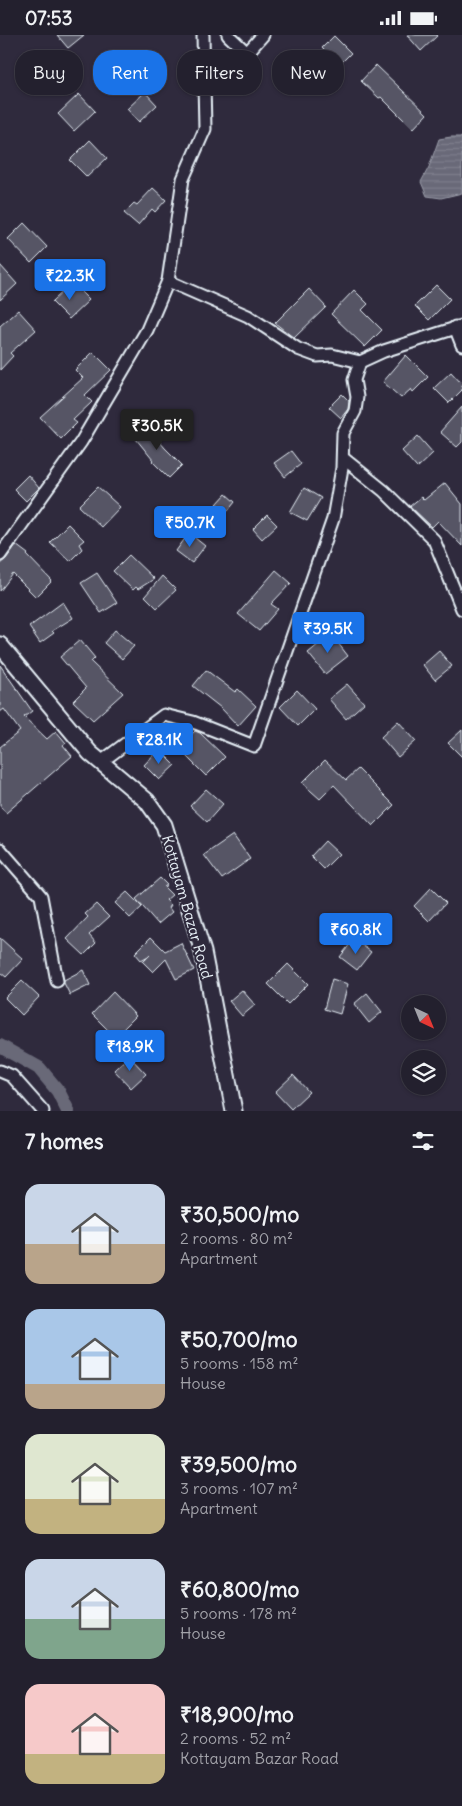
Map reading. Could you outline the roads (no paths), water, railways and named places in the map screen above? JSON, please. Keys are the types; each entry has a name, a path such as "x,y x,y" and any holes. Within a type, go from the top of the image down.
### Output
{"main road":[{"name":"Kottayam Bazar Road","path":"0,645 90,753 146,801 164,825 203,951 234,1111"}],"street":[{"path":"0,555 81,442 147,330 168,281 183,179 205,129 203,35"},
{"path":"228,35 247,53 263,35"},
{"path":"168,281 248,316 298,349 317,356 332,355 360,362 384,351 459,327 462,345"},
{"path":"101,762 164,715 193,722 254,746 333,519 342,458 343,433 355,411 358,397 354,380 360,362"},
{"path":"342,458 384,491 434,540 462,609"},
{"path":"0,849 41,895 57,981"},
{"path":"0,1071 12,1076 43,1111"}],"water":[{"path":"462,137 462,193 441,198 427,196 421,182 429,167 439,139"}],"waterway":[{"path":"0,1046 39,1068 58,1091 68,1111"}]}
